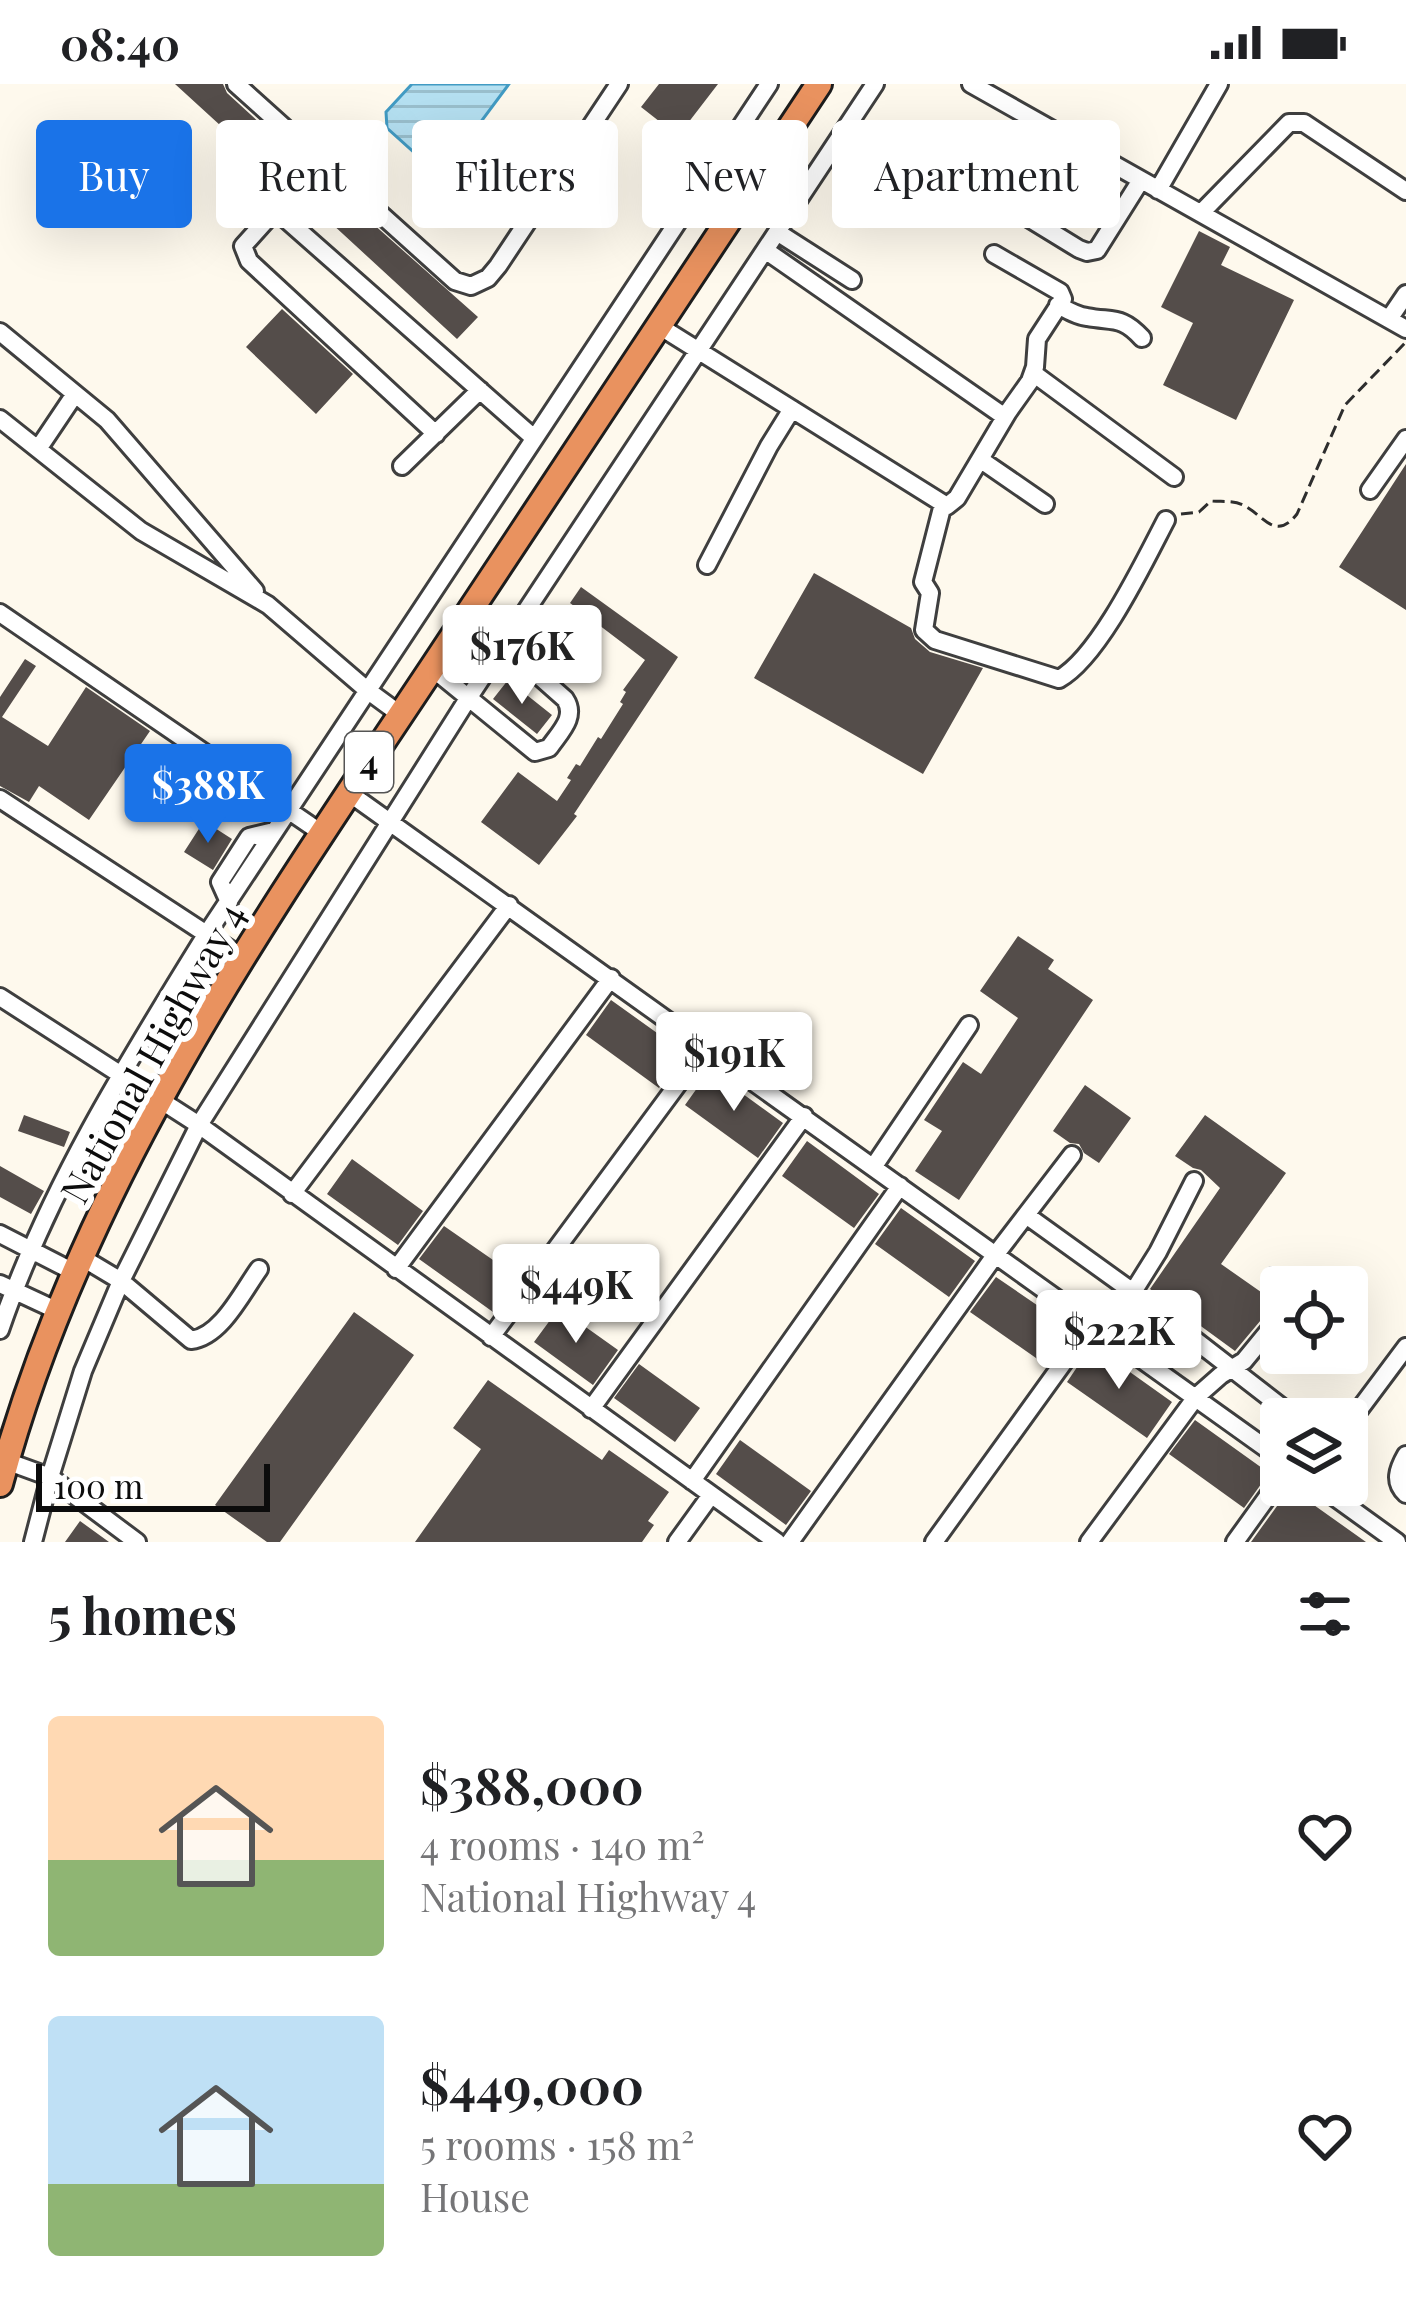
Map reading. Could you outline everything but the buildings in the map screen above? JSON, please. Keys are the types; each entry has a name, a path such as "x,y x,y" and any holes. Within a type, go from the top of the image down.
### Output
{"highway":[{"name":"National Highway 4","path":"3,1473 58,1311 158,1101 322,834 819,84"}],"street":[{"path":"236,84 454,281 470,286 488,278 498,266 619,84"},
{"path":"0,1330 7,1287 119,1076 229,902 220,882 250,837 274,831 769,84"},
{"path":"33,1542 83,1371 121,1281 199,1125 469,697 875,84"},
{"path":"971,84 1406,329"},
{"path":"1158,190 1220,84"},
{"path":"1201,213 1264,146 1294,122 1304,123 1406,191"},
{"path":"1120,212 1141,180"},
{"path":"436,434 249,261 243,246 271,215 280,214 534,438"},
{"path":"1045,228 1093,252 1109,228"},
{"path":"777,232 852,280"},
{"path":"765,250 1005,417"},
{"path":"659,326 944,504 952,504 1033,373 1037,339 1063,299 1060,292 994,254"},
{"path":"1389,319 1406,294"},
{"path":"1058,305 1088,318 1112,318 1130,325 1142,338"},
{"path":"0,332 107,420 268,605 400,715"},
{"path":"1033,373 1174,477"},
{"path":"402,466 480,390"},
{"path":"38,449 75,394"},
{"path":"707,565 792,409"},
{"path":"0,419 141,531 268,605"},
{"path":"1370,490 1406,439"},
{"path":"981,460 1045,504"},
{"path":"944,504 922,582 930,593 924,630 935,640 1059,679 1078,664 1123,602 1166,520"},
{"path":"0,613 322,834"},
{"path":"432,668 536,752 549,748 560,733 570,717 571,707 565,699 468,614"},
{"path":"349,793 1260,1444"},
{"path":"0,799 243,958"},
{"path":"292,1194 508,904"},
{"path":"396,1269 611,978"},
{"path":"0,997 199,1125 777,1542"},
{"path":"874,1166 969,1025"},
{"path":"491,1337 706,1046"},
{"path":"591,1409 804,1116"},
{"path":"790,1542 1072,1155"},
{"path":"1132,1292 1194,1181"},
{"path":"692,1481 900,1186"},
{"path":"1026,1215 1233,1367 1266,1398"},
{"path":"0,1234 30,1250 121,1281 191,1340 202,1339 220,1324 259,1268"},
{"path":"7,1287 58,1311"},
{"path":"934,1542 1092,1323"},
{"path":"1089,1542 1196,1397 1244,1361 1260,1342"},
{"path":"1368,1398 1406,1346"},
{"path":"1406,1455 1398,1468 1398,1484 1406,1494"},
{"path":"3,1473 50,1477 137,1542"},
{"path":"677,1542 711,1495"},
{"path":"1235,1542 1261,1506"},
{"path":"1345,1506 1388,1540"}],"path":[{"path":"1166,520 1199,512 1211,501 1236,502 1271,524 1289,524 1346,404 1406,341"}],"water":[{"path":"412,84 509,84 482,120 412,120 412,150 388,129 386,112"}]}
